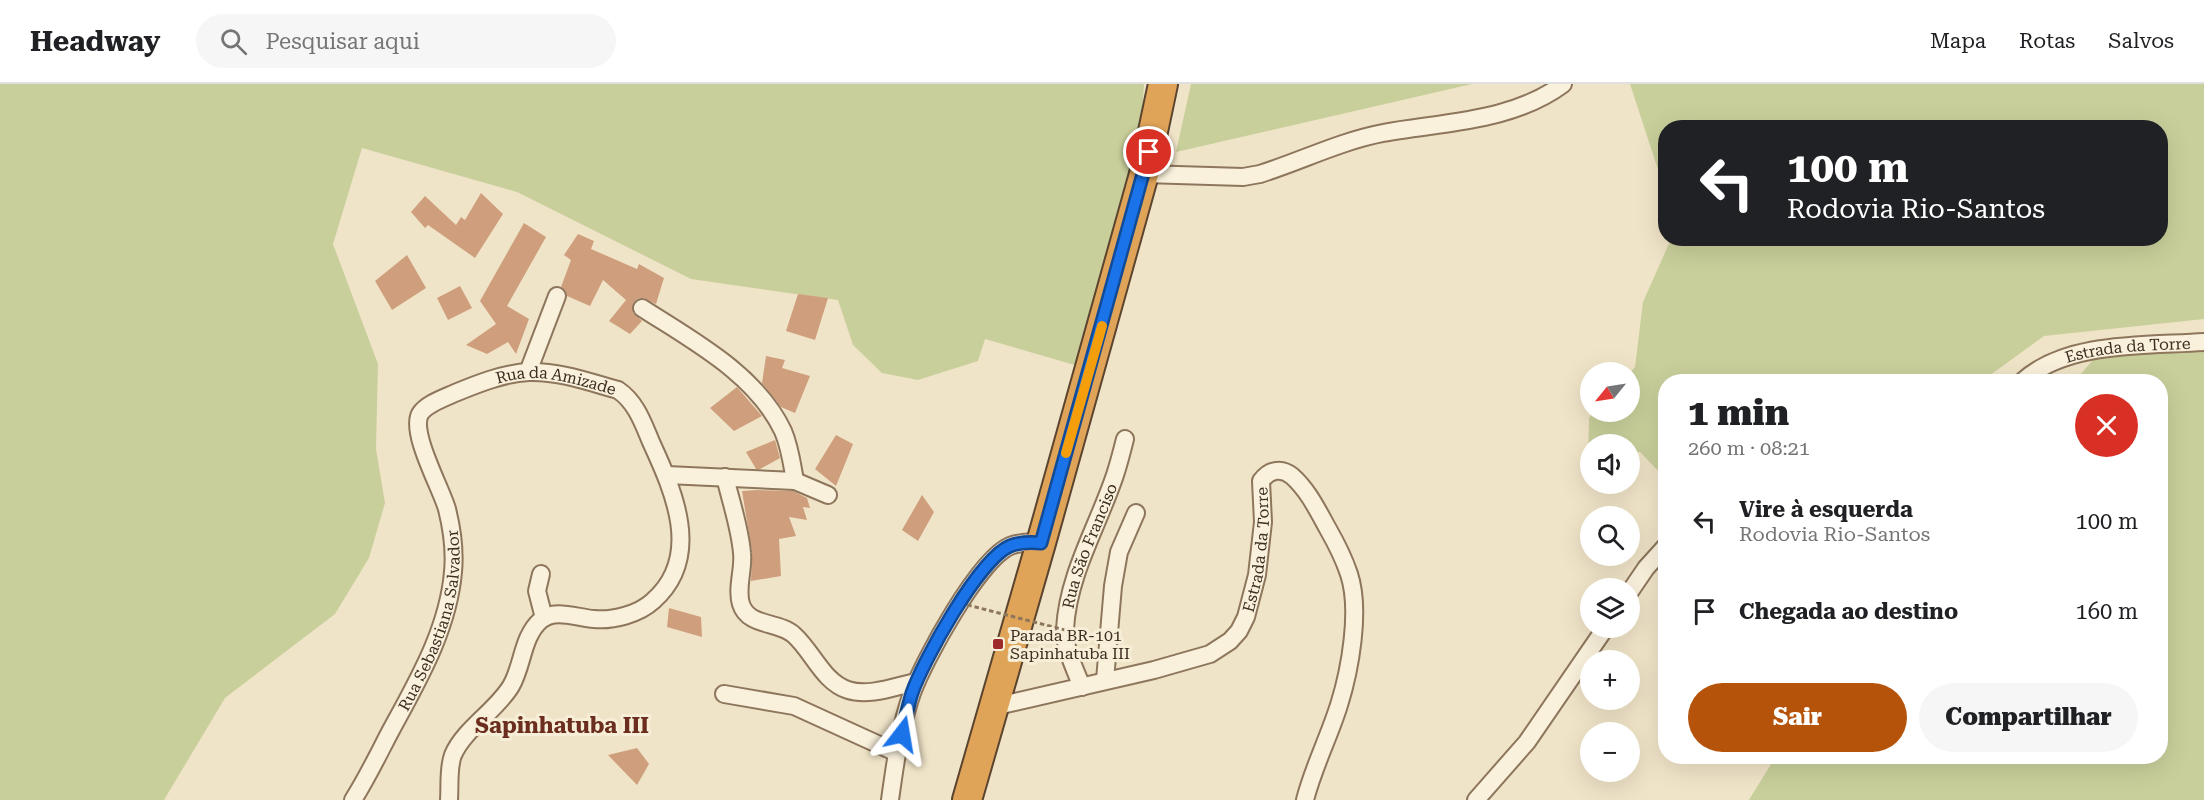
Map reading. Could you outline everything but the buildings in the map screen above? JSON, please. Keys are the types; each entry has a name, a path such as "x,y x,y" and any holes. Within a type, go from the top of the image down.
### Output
{"highway":[{"path":"967,800 1144,174 1163,84"}],"street":[{"path":"1144,174 1244,177 1260,174 1361,138 1452,124 1528,105 1542,99 1563,84"},
{"path":"528,372 557,296"},
{"path":"642,308 722,361 747,383 784,432 795,481"},
{"name":"Estrada da Torre","path":"2033,374 2048,363 2070,355 2116,348 2204,342"},
{"name":"Rua da Amizade","path":"434,403 487,381 528,372 557,374 618,390 632,402 667,476 681,531 678,562 670,584 652,603 632,613 611,619 560,614 544,618"},
{"name":"Rua Sebastiana Salvador","path":"353,800 432,651 441,626 453,574 452,538 446,508 420,438 418,422 423,410 434,403"},
{"name":"Rua São Franciso","path":"1082,687 1071,659 1065,630 1072,590 1092,529 1115,475 1125,439"},
{"name":"Estrada da Torre","path":"993,707 1154,670 1210,654 1230,641 1239,631 1246,617 1257,575 1263,522 1261,482 1272,472 1280,470 1287,472 1300,483 1336,543 1350,576 1354,609 1351,659 1348,671 1339,705 1305,800"},
{"path":"667,476 795,481 828,495"},
{"path":"724,477 741,542 743,556 740,597 741,605 747,614 752,618 782,627 793,634 835,683 849,690 881,690 916,682"},
{"path":"1105,680 1113,586 1119,552 1136,513"},
{"path":"890,800 897,753 916,682 974,579 998,553 1010,546 1026,542 1041,543"},
{"path":"1639,578 1658,554"},
{"path":"449,800 452,757 464,737 486,717 512,684 529,636 544,618 537,591 541,574"},
{"path":"1476,800 1527,742 1598,638"},
{"path":"724,694 794,706 897,753"}],"path":[{"path":"960,603 1065,630"}],"green space":[{"path":"0,84 1144,84 1142,117 1100,293 1078,366 985,339 978,361 918,380 882,373 853,345 838,300 691,279 517,192 362,148 333,244 378,364 376,449 385,503 369,558 335,614 225,698 164,800 0,800"},
{"path":"1191,84 1472,84 1176,152"},
{"path":"1630,84 2204,84 2204,319 2044,336 1992,374 1658,374 1658,471 1640,452 1640,434 1589,434 1589,422 1640,422 1640,362 1636,362 1643,302 1668,246 2168,246 2168,120 1658,120 1658,170"},
{"path":"2204,344 2204,800 1749,800 1771,764 2168,764 2168,374 2081,374 2103,348"}],"slow traffic":[{"path":"1066,453 1102,326"}],"place":[{"name":"Parada BR-101 Sapinhatuba III","path":"998,644"}],"district":[{"name":"Sapinhatuba III","path":"562,725"}],"route":[{"path":"902,734 916,682 974,579 998,553 1010,546 1026,542 1041,543 1149,152"}]}
